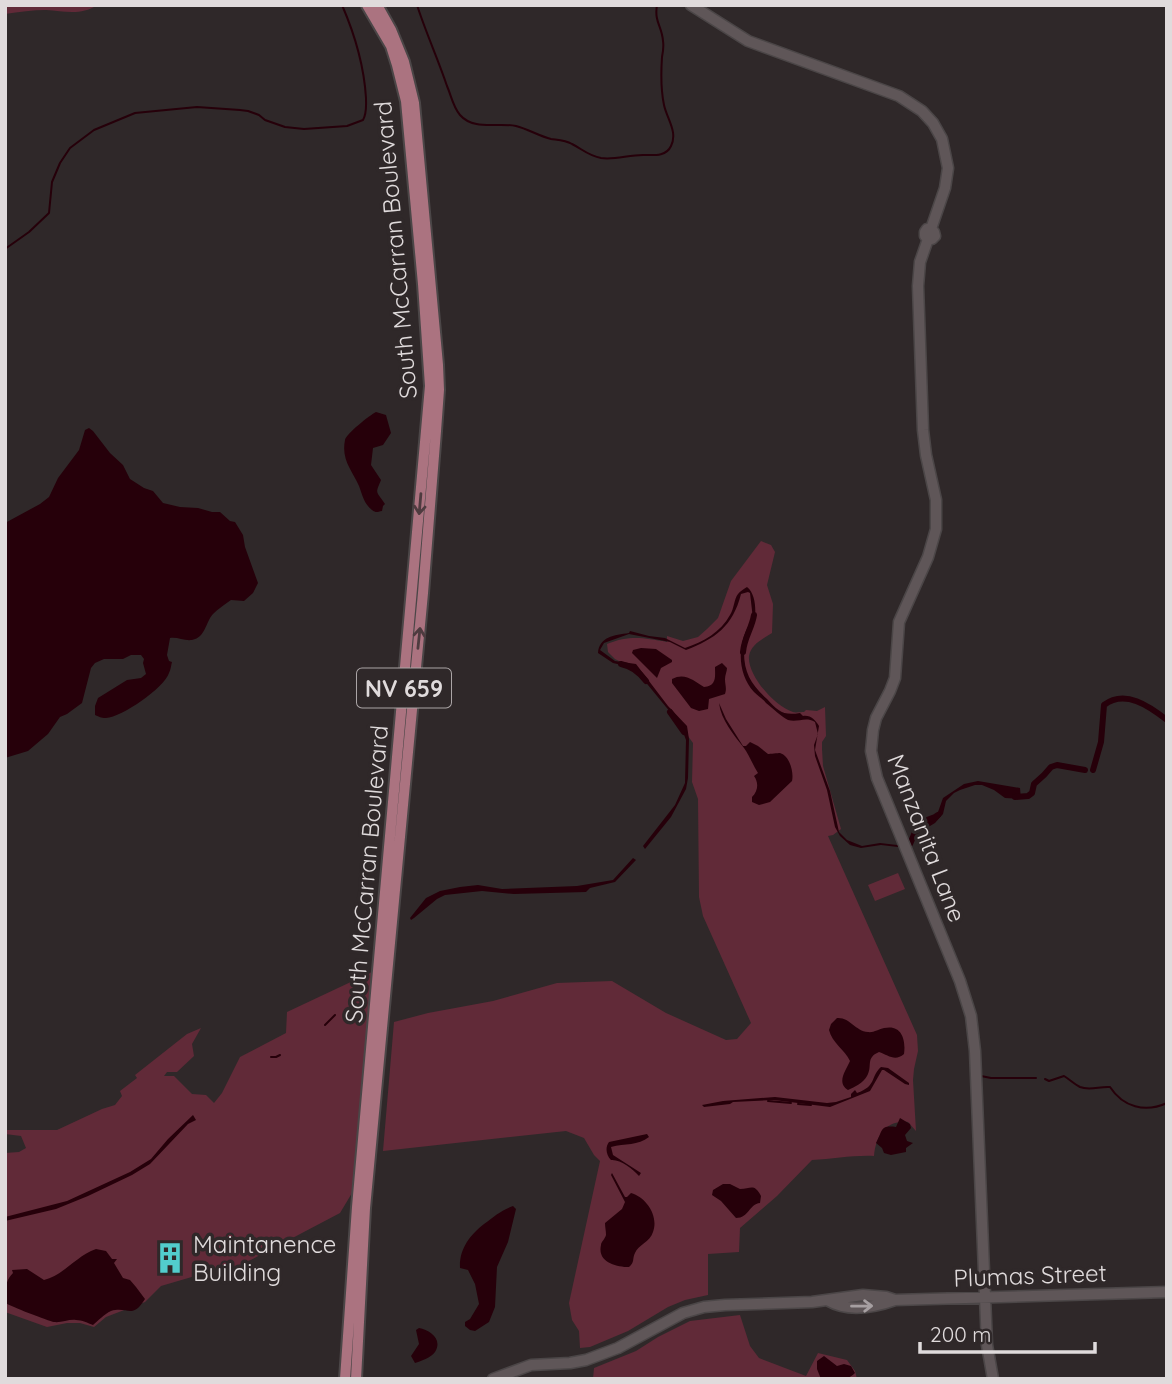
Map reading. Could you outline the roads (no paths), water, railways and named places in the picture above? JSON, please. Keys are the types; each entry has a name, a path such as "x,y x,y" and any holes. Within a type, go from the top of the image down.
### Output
{"main road":[{"name":"South McCarran Boulevard","path":"345,1379 357,1207 430,386 406,101 391,46 366,5"},
{"name":"South McCarran Boulevard","path":"356,1379 365,1208 426,560 439,390 414,103 404,62 377,5"}],"street":[{"name":"Manzanita Lane","path":"691,5 748,41 899,96 922,111 942,139 948,168 946,188 922,254 919,270 923,430 936,500 936,529 928,557 899,622 895,678 877,718 871,744 875,772 964,993 972,1026 987,1345 993,1379"},
{"name":"Plumas Street","path":"493,1379 531,1365 586,1360 618,1348 666,1321 694,1309 725,1305 829,1301 836,1305 860,1307 895,1300 1167,1292"}],"waterway":[{"path":"5,249 49,213 52,182 70,148 94,130 135,113 197,107 240,110 285,127 304,129 347,126 363,120 366,98 361,62 342,5"},
{"path":"417,5 454,105 466,120 479,124 516,126 547,138 567,142 601,158 663,154 669,150 673,141 673,131 662,94 663,43 657,5"},
{"path":"743,652 754,615"},
{"path":"621,664 635,670 646,681"},
{"path":"1093,770 1101,742 1104,705 1120,699 1137,701 1167,720"},
{"path":"670,712 684,732"},
{"path":"1015,797 1032,793 1034,784 1051,767 1057,765 1085,770"},
{"path":"902,846 910,844 919,823 938,815"},
{"path":"325,1025 335,1015"},
{"path":"271,1057 280,1055"},
{"path":"981,1076 1036,1078"},
{"path":"1045,1079 1049,1081 1064,1076 1084,1088 1110,1087 1121,1099 1143,1108 1167,1103"},
{"path":"768,1101 791,1103"},
{"path":"798,1104 811,1105"}],"place":[{"name":"Maintanence Building","path":"170,1258"}]}
